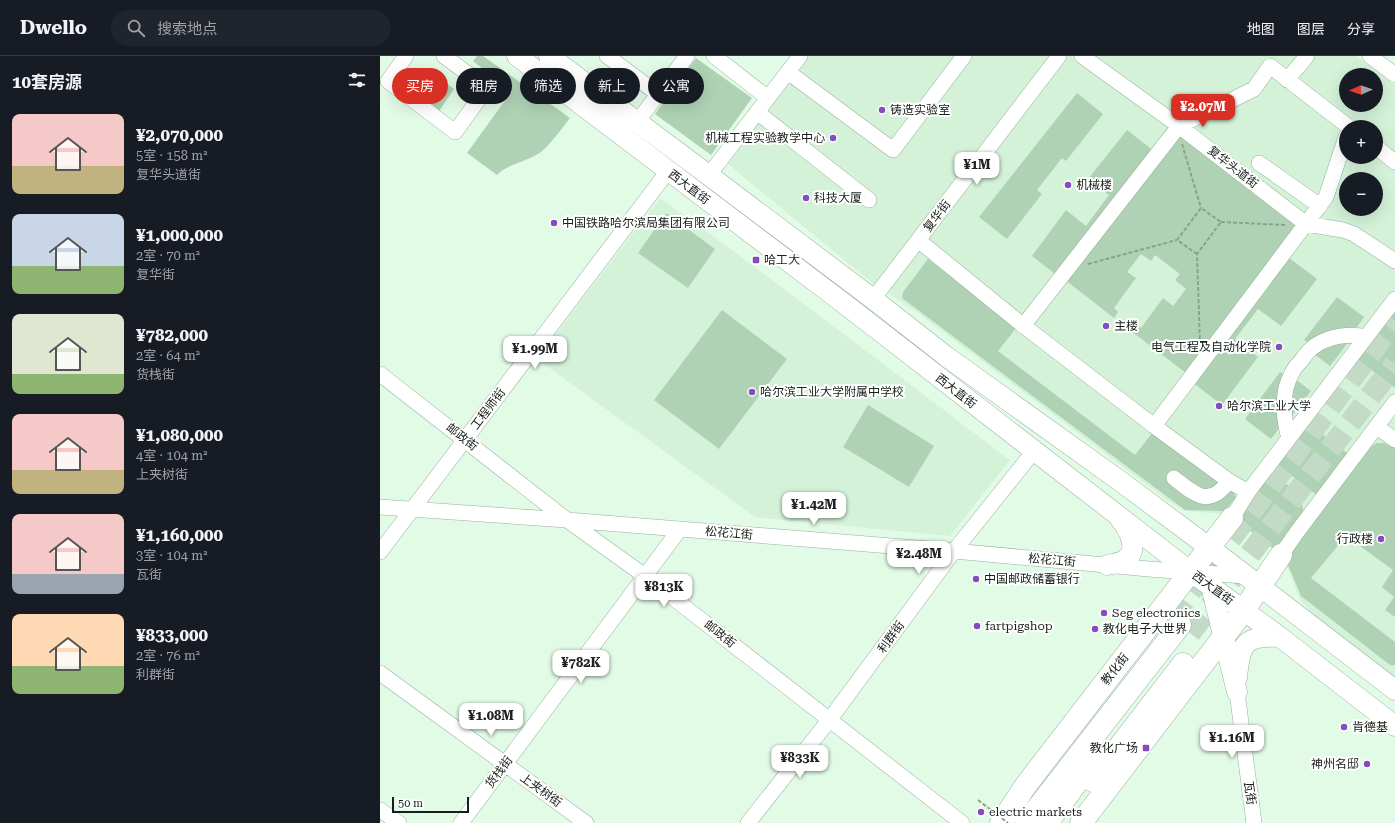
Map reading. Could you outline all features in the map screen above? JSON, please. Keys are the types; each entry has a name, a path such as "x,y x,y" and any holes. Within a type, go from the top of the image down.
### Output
{"highway":[{"name":"教化街","path":"1001,823 1026,785 1232,518"},
{"path":"1081,823 1244,610 1253,581 1281,555"},
{"name":"教化街","path":"1013,823 1186,629"},
{"name":"教化街","path":"1026,823 1186,629"},
{"path":"1047,823 1186,629"},
{"path":"1060,823 1186,629"}],"main road":[{"name":"西大直街","path":"517,56 842,302 1191,572 1280,637 1395,726"},
{"name":"西大直街","path":"549,56 873,299 947,358 1120,481 1395,690"},
{"path":"1107,506 1125,525 1131,535 1132,543 1130,556 1126,560 1107,565"},
{"path":"1211,586 1237,692"},
{"path":"1237,692 1239,658 1244,646 1253,639 1259,637 1280,637"}],"street":[{"path":"406,56 388,81 455,132 488,88 454,59"},
{"path":"607,56 648,87"},
{"path":"678,68 687,56"},
{"path":"714,56 768,98"},
{"path":"709,175 800,56"},
{"path":"788,72 893,150 964,56"},
{"name":"复华街","path":"873,299 1059,56"},
{"name":"复华头道街","path":"1082,56 1179,126 1306,224"},
{"path":"1287,80 1307,56"},
{"path":"1370,56 1395,75"},
{"path":"1023,326 1179,126 1254,89 1270,66 1340,120"},
{"path":"637,122 650,104"},
{"path":"757,112 869,200"},
{"path":"1383,153 1395,162"},
{"path":"1154,426 1320,206 1326,197 1339,158"},
{"path":"1259,163 1320,206"},
{"name":"工程师街","path":"380,552 668,171"},
{"path":"1269,195 1280,178"},
{"path":"1306,224 1343,230 1354,234 1395,261"},
{"path":"918,240 1023,326 1229,482 1248,492"},
{"path":"1232,518 1248,492 1395,299"},
{"path":"1290,438 1286,429 1284,402 1286,389 1292,372 1307,353 1316,345 1330,339 1343,336 1357,335 1366,337"},
{"name":"邮政街","path":"380,374 568,520 645,576 962,823"},
{"path":"1281,555 1296,532 1395,402"},
{"path":"1377,427 1395,440"},
{"name":"利群街","path":"748,823 830,719 954,551 1034,451"},
{"path":"1174,478 1194,494 1207,497 1219,493 1229,482"},
{"name":"松花江街","path":"380,507 568,520 954,551 1191,572 1253,581"},
{"name":"货栈街","path":"461,823 680,529"},
{"name":"上夹树街","path":"380,673 586,823"},
{"name":"瓦街","path":"1237,692 1254,823"},
{"path":"380,810 398,823"}],"path":[{"path":"1179,126 1180,136 1201,208 1221,222 1306,224"},
{"path":"1069,268 1177,240 1201,208"},
{"path":"1201,364 1197,254 1221,222"},
{"path":"1177,240 1197,254"},
{"path":"978,800 1008,823"}],"shaded area":[{"path":"477,56 483,56 500,68 482,68 473,61"},
{"name":"哈尔滨工业大学","path":"805,56 1356,56 1372,68 1339,68 1339,112 1383,112 1383,76 1395,85 1395,678 1316,617 1300,600 1281,555 1235,519 1225,514 1186,511 1171,503 914,310 876,286 724,161"},
{"path":"696,58 752,98 711,155 655,114 662,104 704,104 704,68 689,68"},
{"path":"512,77 520,82 520,104 550,104 570,118 552,141 541,152 507,168 497,175 467,153 503,104 512,104"},
{"path":"448,84 454,89 448,98"},
{"path":"1077,93 1103,114 1066,161 1062,158 1037,190 1042,194 1007,239 979,217"},
{"path":"418,104 444,104 435,117"},
{"path":"1127,130 1155,152 1059,277 1032,256 1066,210 1086,226 1109,195 1088,179"},
{"path":"1185,134 1298,225 1190,376 1131,331 1136,324 1141,328 1163,298 1173,306 1186,289 1175,280 1180,274 1155,255 1151,261 1141,254 1127,272 1136,278 1114,308 1118,312 1114,318 1064,279 1175,139"},
{"name":"哈尔滨工业大学附属中学校","path":"660,198 740,256 1010,460 950,536 755,517 537,359"},
{"path":"666,213 715,249 688,288 638,253"},
{"path":"1288,257 1317,279 1281,326 1258,309 1235,339 1258,357 1222,405 1192,382"},
{"path":"928,259 1017,327 998,351 1135,455 1153,432 1232,489 1236,498 1224,511 1185,510 902,298 903,292"},
{"path":"1337,297 1364,317 1357,327 1337,331 1309,343 1304,340"},
{"path":"1395,309 1395,388 1357,359"},
{"path":"722,310 787,359 719,449 654,400"},
{"path":"1350,340 1330,366 1314,354 1319,349"},
{"path":"1280,372 1285,375 1281,426 1271,439 1245,419"},
{"path":"1295,379 1311,391 1289,419 1288,405"},
{"path":"868,405 934,446 909,487 843,447"},
{"path":"1309,424 1351,456 1318,496 1277,464"},
{"path":"1377,443 1384,443 1395,449 1395,617 1385,610 1394,597 1382,587 1393,570 1346,536 1311,578 1395,642 1395,665 1390,665 1301,596 1286,560 1289,553 1368,448"},
{"path":"1277,481 1293,489 1299,497 1304,514 1277,548 1274,549 1237,521 1264,482"}],"tunnel":[{"path":"1171,618 1395,321"},
{"path":"1190,633 1395,364"}],"place":[{"name":"铸造实验室","path":"882,110"},
{"name":"机械工程实验教学中心","path":"833,138"},
{"name":"机械楼","path":"1068,185"},
{"name":"科技大厦","path":"806,198"},
{"name":"中国铁路哈尔滨局集团有限公司","path":"554,223"},
{"name":"哈工大","path":"756,260"},
{"name":"主楼","path":"1106,326"},
{"name":"电气工程及自动化学院","path":"1279,347"},
{"name":"哈尔滨工业大学附属中学校","path":"752,392"},
{"name":"哈尔滨工业大学","path":"1219,406"},
{"name":"行政楼","path":"1381,539"},
{"name":"中国邮政储蓄银行","path":"976,579"},
{"name":"Seg electronics","path":"1104,613"},
{"name":"fartpigshop","path":"977,626"},
{"name":"教化电子大世界","path":"1095,629"},
{"name":"肯德基","path":"1344,727"},
{"name":"教化广场","path":"1146,748"},
{"name":"神州名邸","path":"1367,764"},
{"name":"electric markets","path":"981,812"}]}
